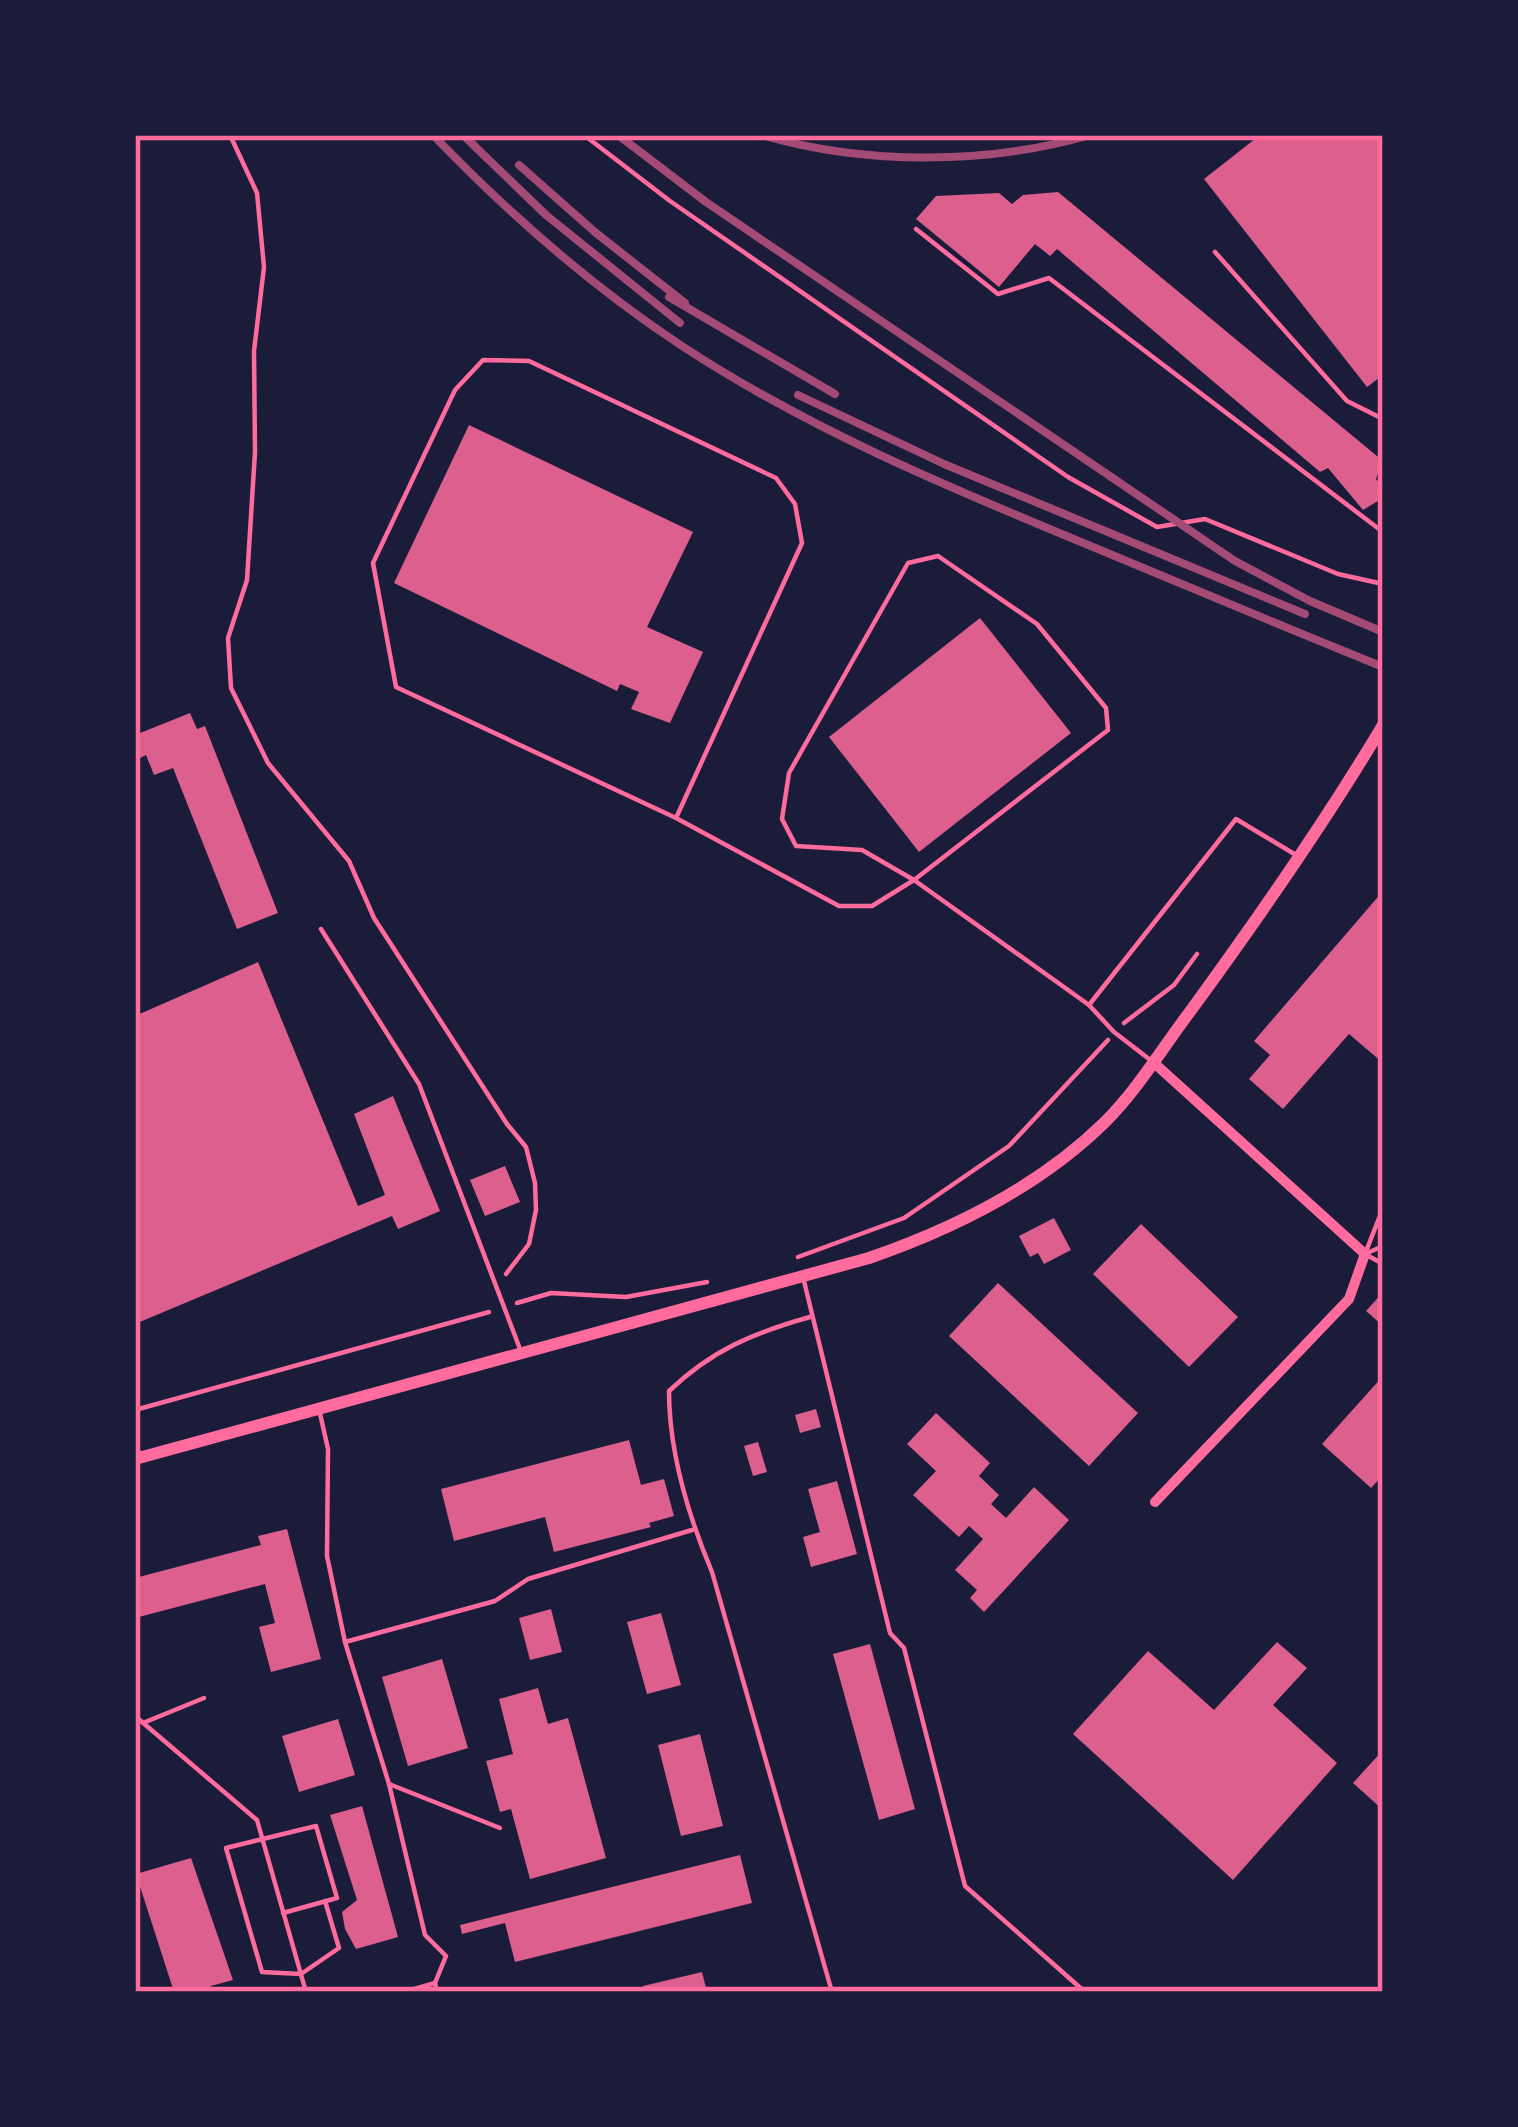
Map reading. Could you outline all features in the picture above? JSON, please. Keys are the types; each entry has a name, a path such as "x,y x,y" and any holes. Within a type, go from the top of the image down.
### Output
{"street":[{"path":"138,1458 803,1277 912,1243 998,1199 1104,1123 1299,856 1383,725"},
{"path":"1153,1062 1365,1254 1349,1299 1155,1502"}],"lane":[{"path":"584,135 670,201 1086,488 1157,527 1205,518 1338,574 1383,584"},
{"path":"916,229 998,294 1049,278 1378,529 1383,527"},
{"path":"1215,252 1347,401 1383,419"},
{"path":"676,818 802,543 795,503 776,478 530,361 483,360 455,390 373,563 396,687 676,818 838,906 872,906 914,880 942,862 1108,730 1106,708 1037,624 938,556 908,563 789,773 782,819 796,846 862,850 914,880 1089,1005 1114,1033 1153,1062"},
{"path":"1089,1005 1236,819 1299,856"},
{"path":"321,929 419,1084 523,1354"},
{"path":"1365,1254 1383,1208"},
{"path":"1365,1254 1383,1246"},
{"path":"1365,1254 1383,1264"},
{"path":"803,1277 890,1633 904,1648 965,1886 1085,1992"},
{"path":"812,1317 761,1330 700,1361 669,1390 669,1424 694,1530 712,1572 832,1992"},
{"path":"320,1409 328,1449 327,1556 345,1642 388,1784 425,1935 446,1956 435,1983 437,1992"},
{"path":"135,1440 138,1458"},
{"path":"345,1642 495,1600 528,1579 694,1530"},
{"path":"143,1723 204,1698"},
{"path":"135,1716 257,1820 306,1992"},
{"path":"388,1784 500,1828"},
{"path":"283,1913 325,1901 337,1898 316,1826 226,1849 262,1972 301,1974 339,1948 325,1901"},
{"path":"404,1992 435,1983"}],"path":[{"path":"230,135 257,193 264,267 254,351 255,452 248,580 228,638 231,688 268,763 350,862 374,918 526,1147 536,1210 529,1244 496,1286"},
{"path":"798,1257 904,1218 1010,1146 1114,1033 1174,985 1197,954"},
{"path":"135,1410 369,1348 551,1293 626,1298 712,1281"}],"building":[{"path":"1260,135 1383,135 1383,375 1367,387 1204,179"},
{"path":"1058,192 1383,461 1376,479 1383,498 1363,510 1328,468 1320,472 1057,249 1050,256 1035,244 999,287 916,219 936,196 999,193 1012,204 1023,195"},
{"path":"469,425 693,532 647,627 703,652 670,723 631,709 639,692 620,684 617,691 394,583"},
{"path":"980,618 1071,733 919,852 829,737"},
{"path":"190,713 197,729 205,726 278,913 237,929 173,768 154,775 146,755 140,758 135,746 135,735"},
{"path":"1383,891 1383,1063 1349,1034 1283,1109 1249,1079 1270,1055 1254,1041"},
{"path":"258,962 358,1206 385,1195 354,1114 393,1096 440,1211 398,1229 392,1216 135,1324 135,1016"},
{"path":"505,1166 520,1202 485,1216 470,1180"},
{"path":"1054,1218 1071,1250 1044,1264 1038,1253 1030,1257 1019,1236"},
{"path":"1141,1224 1238,1317 1189,1367 1093,1274"},
{"path":"998,1283 1138,1413 1089,1466 949,1336"},
{"path":"1383,1292 1383,1326 1366,1311"},
{"path":"1383,1376 1383,1475 1371,1488 1322,1444"},
{"path":"816,1409 821,1427 800,1433 795,1415"},
{"path":"936,1413 990,1463 979,1476 999,1495 991,1504 1006,1518 1034,1487 1069,1520 984,1612 970,1598 977,1590 955,1570 983,1539 969,1526 959,1537 913,1495 936,1471 907,1444"},
{"path":"629,1440 641,1485 664,1479 674,1516 649,1523 651,1527 554,1552 545,1517 454,1541 441,1489"},
{"path":"758,1442 767,1472 753,1476 744,1446"},
{"path":"837,1481 857,1554 811,1567 803,1537 820,1532 808,1489"},
{"path":"287,1529 321,1659 271,1672 259,1627 275,1623 265,1584 135,1618 135,1578 261,1545 258,1536"},
{"path":"551,1609 562,1652 530,1660 519,1618"},
{"path":"661,1613 681,1685 647,1694 627,1622"},
{"path":"1277,1642 1307,1668 1273,1705 1337,1763 1233,1880 1073,1734 1148,1651 1214,1710"},
{"path":"870,1644 915,1809 879,1820 833,1654"},
{"path":"442,1659 468,1748 408,1766 382,1677"},
{"path":"538,1688 548,1724 568,1718 606,1858 530,1879 511,1809 500,1812 486,1761 513,1754 499,1699"},
{"path":"338,1719 355,1775 299,1792 282,1736"},
{"path":"700,1734 723,1826 681,1836 658,1745"},
{"path":"1383,1750 1383,1810 1353,1783"},
{"path":"362,1806 398,1937 356,1949 342,1912 357,1900 330,1815"},
{"path":"740,1855 752,1903 515,1962 505,1923 462,1934 460,1925"},
{"path":"191,1858 233,1980 211,1986 208,1992 174,1992 136,1874"},
{"path":"702,1972 707,1992 644,1992 643,1986"}],"railway":[{"path":"433,135 583,274 729,376 978,499 1383,667"},
{"path":"463,135 546,215 680,323"},
{"path":"618,135 706,202 1235,561 1310,601 1383,632"},
{"path":"762,135 842,152 926,158 1010,152 1090,135"},
{"path":"519,165 685,303"},
{"path":"669,297 835,394"},
{"path":"798,395 944,464 1305,614"}]}
